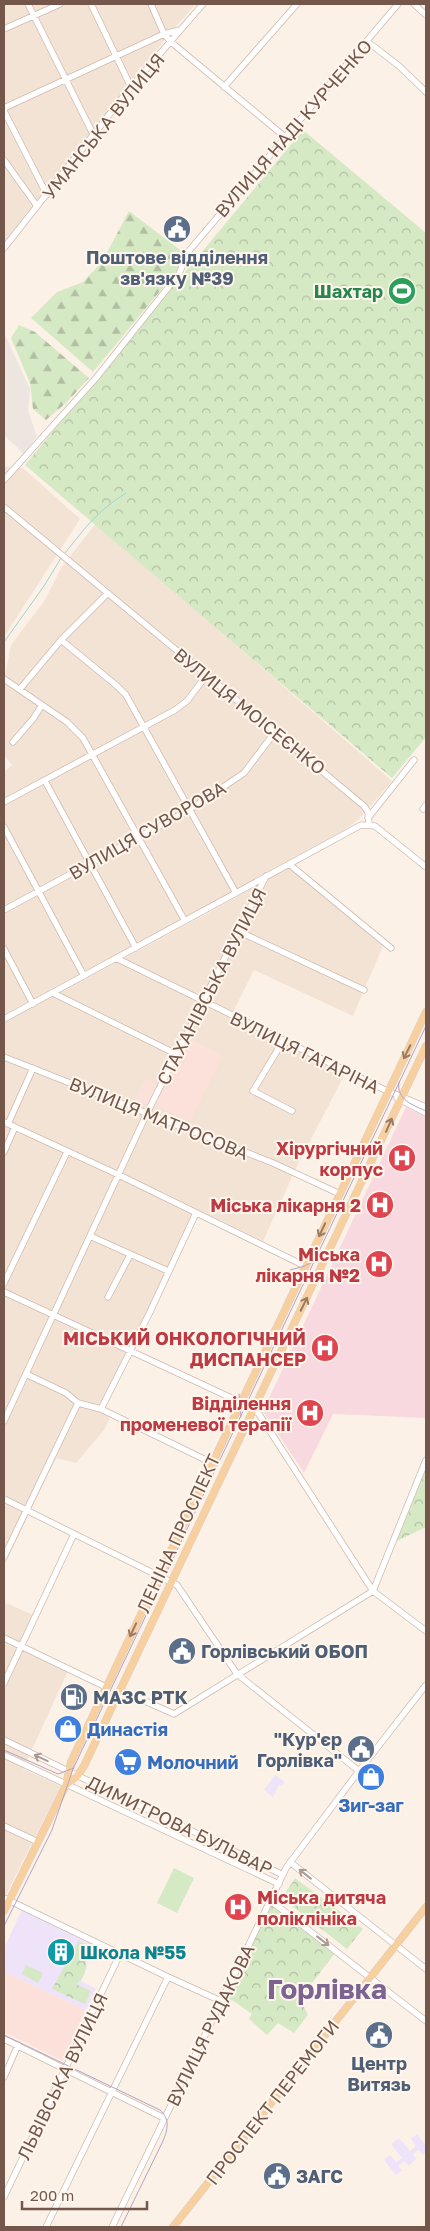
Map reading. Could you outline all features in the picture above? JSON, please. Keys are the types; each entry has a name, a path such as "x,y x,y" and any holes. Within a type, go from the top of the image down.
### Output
{"main road":[{"name":"ЛЕНІНА ПРОСПЕКТ","path":"4,1911 7,1899 66,1785 68,1771 158,1575 426,1012"},
{"name":"ЛЕНІНА ПРОСПЕКТ","path":"66,1785 78,1776 120,1690 404,1097 426,1046"},
{"path":"240,1402 254,1409"},
{"name":"ПРОСПЕКТ ПЕРЕМОГИ","path":"173,2227 426,1907"}],"street":[{"path":"28,4 93,134"},
{"path":"4,29 60,4"},
{"path":"91,4 131,87"},
{"path":"151,4 164,34 171,42 285,137"},
{"name":"УМАНСЬКА ВУЛИЦЯ","path":"4,248 131,87 203,4"},
{"path":"224,87 297,4"},
{"name":"ВУЛИЦЯ НАДІ КУРЧЕНКО","path":"4,480 96,378 179,274 188,252 368,42 398,4"},
{"path":"414,4 426,15"},
{"path":"47,195 4,109 164,34 181,30"},
{"path":"368,42 426,92"},
{"path":"4,160 37,206"},
{"name":"ВУЛИЦЯ МОІСЕЄНКО","path":"4,507 364,806 369,824"},
{"path":"20,690 61,640 107,594"},
{"path":"61,640 121,689 236,893"},
{"path":"4,802 181,706 206,676"},
{"path":"4,679 42,704 74,728 83,738 184,921"},
{"path":"13,742 33,719 42,704"},
{"name":"ВУЛИЦЯ СУВОРОВА","path":"4,910 189,810 244,773 275,732"},
{"path":"362,825 414,760"},
{"path":"45,781 136,948"},
{"path":"4,1019 362,825 369,824 375,826 426,865"},
{"path":"4,827 84,976"},
{"path":"289,864 391,948"},
{"name":"СТАХАНІВСЬКА ВУЛИЦЯ","path":"4,1421 147,1113 266,876"},
{"path":"251,884 257,886 258,893"},
{"path":"238,931 364,990"},
{"path":"4,949 33,1004"},
{"name":"ВУЛИЦЯ ГАГАРІНА","path":"116,958 202,1002 404,1097 426,1113"},
{"path":"54,993 176,1054"},
{"path":"283,1040 253,1090 292,1111"},
{"name":"ВУЛИЦЯ МАТРОСОВА","path":"4,1057 273,1163 340,1194"},
{"path":"33,1068 6,1123 119,1175 306,1266"},
{"path":"404,1097 426,1107"},
{"path":"4,1152 16,1127"},
{"path":"4,1283 68,1152"},
{"path":"101,1409 196,1213"},
{"path":"90,1236 168,1271"},
{"path":"108,1297 130,1255"},
{"path":"4,1292 240,1402"},
{"path":"26,1374 66,1393 78,1403 101,1409 212,1462"},
{"path":"4,1557 78,1403"},
{"path":"254,1409 373,1591 426,1631"},
{"path":"120,1690 174,1714 373,1591 426,1460"},
{"path":"4,1499 177,1585 237,1674 359,1771"},
{"path":"4,1683 74,1534"},
{"path":"4,1638 106,1687"},
{"name":"ВУЛИЦЯ РУДАКОВА","path":"112,2227 290,1862 426,1685"},
{"name":"ДИМИТРОВА БУЛЬВАР","path":"4,1740 283,1875"},
{"name":"ДИМИТРОВА БУЛЬВАР","path":"4,1756 279,1884"},
{"path":"4,1826 38,1842"},
{"name":"ДИМИТРОВА БУЛЬВАР","path":"290,1862 426,1968"},
{"path":"7,1899 221,2001"},
{"name":"ДИМИТРОВА БУЛЬВАР","path":"270,1901 426,2021"},
{"name":"ЛЬВІВСЬКА ВУЛИЦЯ","path":"4,2197 120,1954"},
{"path":"46,2227 168,1977"},
{"path":"4,2039 164,2118"},
{"path":"4,2078 18,2046"}],"shaded area":[{"path":"4,4 196,4 171,32 4,242"},
{"path":"4,333 30,389 28,411 37,436 24,454 4,435"},
{"path":"4,467 23,468 80,519 4,637"},
{"path":"96,523 392,781 360,818 346,829 4,1015 4,772 12,765 4,755 4,680 11,645 45,600 61,568"},
{"path":"289,867 383,946 353,1016 254,970 233,1012 348,1068 297,1166 260,1248 199,1212 103,1412 110,1418 104,1430 76,1463 56,1458 4,1566 4,1023"},
{"path":"188,1038 223,1056 190,1121 155,1105"},
{"path":"145,1079 157,1085 148,1105 135,1100"},
{"name":"Міська лікарня №2","path":"406,1107 426,1117 426,1418 333,1414 304,1473 263,1411"},
{"path":"4,1602 33,1615 19,1648 68,1671 23,1769 61,1786 4,1899"},
{"path":"275,1775 285,1782 282,1786 279,1785 273,1797 264,1790"},
{"path":"22,1910 94,1946 86,1962 87,1967 81,1981 96,1989 86,2010 4,1972 4,1948"},
{"path":"4,1972 86,2010 63,2061 4,2032"},
{"path":"417,2134 426,2146 426,2152 423,2155 418,2150 413,2154 416,2159 409,2166 404,2161 398,2166 402,2170 396,2175 384,2160 390,2155 396,2162 402,2158 391,2144 399,2138 410,2151 416,2146 411,2139"}],"green space":[{"path":"303,130 426,233 426,737 392,778 25,465"},
{"path":"129,211 184,253 179,268 93,372 31,318 57,292 83,282 102,262"},
{"path":"19,325 35,332 89,378 66,403 46,420 33,409 30,383 11,338"},
{"path":"426,1469 426,1527 397,1541"},
{"path":"174,1868 194,1878 177,1913 157,1903"},
{"path":"295,1878 363,1929 347,1949 282,1898"},
{"path":"269,1902 335,1953 300,1999 308,2015 294,2033 278,2023 267,2035 249,2019 252,2014 232,2000 228,2009 220,2003"},
{"path":"79,1941 93,1948 86,1962 84,1975 76,1984 91,1991 85,2004 52,1989"},
{"path":"26,1965 43,1973 38,1983 22,1974"}],"waterway":[{"path":"65,553 99,513 126,493"},
{"path":"4,642 44,586 61,558"}],"tram line":[{"path":"4,1926 52,1830 73,1769 426,1026"},
{"path":"399,1082 400,1093 403,1098 426,1111"},
{"path":"290,1270 305,1266 315,1260"},
{"path":"239,1394 241,1417"},
{"path":"4,1750 58,1774 74,1768"},
{"path":"4,2035 163,2113 167,2121 163,2141 121,2227"}],"place":[{"name":"Поштове відділення зв'язку №39","path":"177,229"},
{"name":"Шахтар","path":"402,291"},
{"name":"Хірургічний корпус","path":"402,1158"},
{"name":"Міська лікарня 2","path":"380,1205"},
{"name":"Міська лікарня №2","path":"379,1264"},
{"name":"МІСЬКИЙ ОНКОЛОГІЧНИЙ ДИСПАНСЕР","path":"325,1348"},
{"name":"Відділення променевої терапії","path":"310,1413"},
{"name":"Горлівський ОБОП","path":"182,1651"},
{"name":"МАЗС РТК","path":"74,1697"},
{"name":"Династія","path":"68,1729"},
{"name":"\"Кур'єр Горлівка\"","path":"361,1749"},
{"name":"Молочний","path":"128,1762"},
{"name":"Зиг-заг","path":"371,1777"},
{"name":"Міська дитяча поліклініка","path":"238,1907"},
{"name":"Школа №55","path":"61,1952"},
{"name":"Центр Витязь","path":"379,2035"},
{"name":"ЗАГС","path":"277,2176"}],"district":[{"name":"Горлівка","path":"327,1988"}]}
